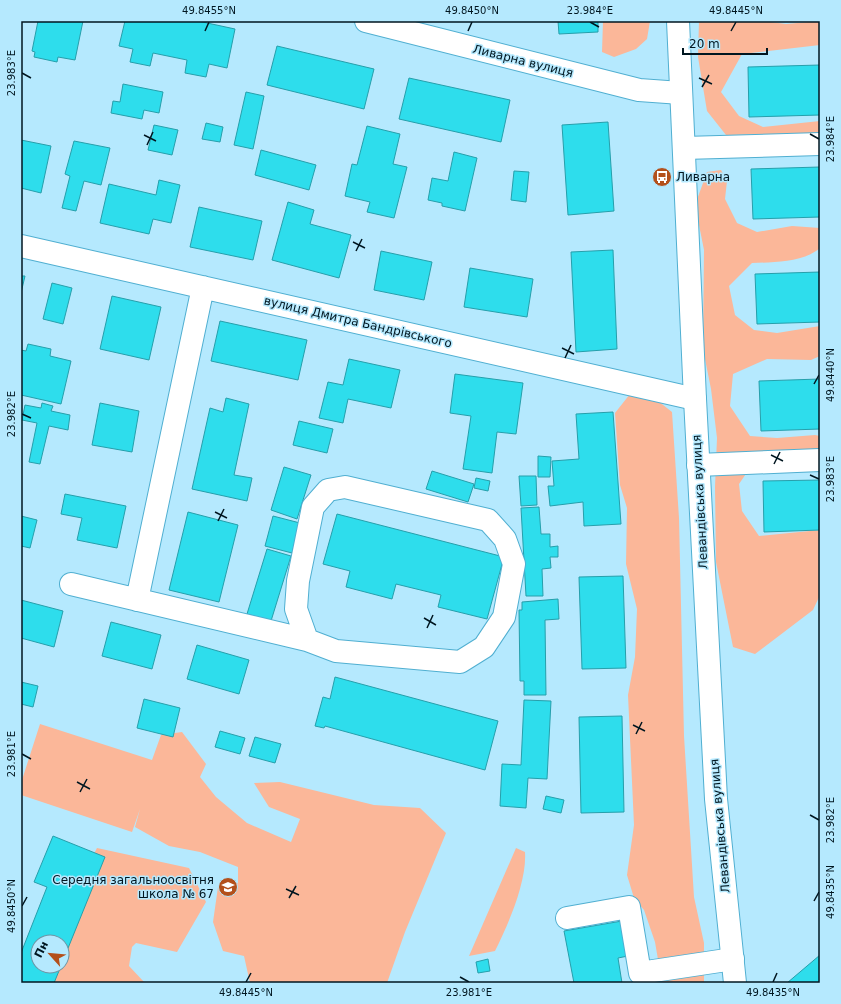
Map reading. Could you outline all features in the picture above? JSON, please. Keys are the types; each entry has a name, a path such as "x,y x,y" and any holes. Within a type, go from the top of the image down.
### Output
{"street":[{"name":"Ливарна вулиця","path":"366,21 639,90 681,93"},
{"name":"Левандівська вулиця","path":"678,21 698,465 716,800 735,983"},
{"path":"684,148 820,144"},
{"name":"вулиця Дмитра Бандрівського","path":"21,246 695,399"},
{"path":"137,600 203,287"},
{"path":"698,465 820,460"},
{"path":"71,584 307,640 336,650 460,662 484,646 504,617 514,564 505,539 488,520 345,488 328,490 313,507 298,581 296,608 307,640"},
{"path":"567,918 629,907 641,978 733,959"}],"shaded area":[{"path":"603,21 650,21 647,39 636,49 614,57 602,52"},
{"path":"699,21 763,21 786,24 820,21 820,45 742,54 721,92 739,116 763,127 820,121 820,133 726,135 707,111 698,57"},
{"path":"721,170 727,181 725,199 737,223 757,232 792,226 820,228 820,248 813,253 805,257 788,261 752,263 729,286 735,315 754,330 777,333 820,326 820,356 811,360 767,359 733,374 730,406 750,436 777,438 815,435 820,436 820,462 754,462 739,484 742,511 759,536 820,530 820,595 813,610 755,654 733,647 716,562 715,487 717,438 711,389 703,349 704,250 695,205 707,172"},
{"path":"630,394 653,397 672,412 679,518 684,736 694,897 704,943 704,983 662,983 655,942 644,910 634,898 627,875 634,825 628,695 635,657 637,609 626,564 627,508 620,485 615,413"},
{"path":"40,724 152,760 161,735 182,732 206,764 200,777 216,797 247,823 291,842 300,819 269,807 254,783 280,782 374,805 420,808 446,833 405,932 387,983 250,983 244,956 223,951 213,922 218,887 238,883 238,867 200,852 169,846 135,827 140,809 132,832 21,795 21,783"},
{"path":"97,848 189,868 206,902 177,952 136,943 132,947 129,966 145,983 51,983 55,974 70,974 70,934 64,934 65,910"},
{"path":"516,848 525,852 525,864 516,903 505,929 495,951 469,956"}],"building":[{"path":"38,21 83,21 75,60 58,57 57,62 34,57 35,52 32,51"},
{"path":"125,21 198,21 235,29 227,68 209,64 206,77 185,73 187,60 153,53 150,66 130,62 133,49 119,46"},
{"path":"558,21 598,21 598,32 559,34"},
{"path":"277,46 374,69 364,109 267,85"},
{"path":"820,65 820,115 749,117 748,67"},
{"path":"409,78 510,100 501,142 399,119"},
{"path":"123,84 163,92 159,113 144,110 142,119 111,113 113,101 120,102"},
{"path":"246,92 264,96 253,149 234,145"},
{"path":"608,122 614,211 568,215 562,125"},
{"path":"206,123 223,127 220,142 202,139"},
{"path":"154,125 178,130 172,155 148,150"},
{"path":"367,126 400,134 393,164 407,167 394,218 367,212 370,202 345,196 352,164 357,165"},
{"path":"21,140 51,146 41,193 21,188"},
{"path":"74,141 110,148 101,185 84,181 76,211 62,208 70,176 65,174"},
{"path":"261,150 316,165 309,190 255,175"},
{"path":"454,152 477,158 465,211 442,206 442,203 428,200 432,178 448,181"},
{"path":"820,167 820,217 753,219 751,169"},
{"path":"514,171 529,172 526,202 511,200"},
{"path":"159,180 180,185 171,223 153,219 149,234 100,223 109,184 156,195"},
{"path":"288,202 314,210 310,224 351,235 339,278 272,260"},
{"path":"199,207 262,221 253,260 190,247"},
{"path":"613,250 617,349 576,352 571,252"},
{"path":"381,251 432,262 424,300 374,290"},
{"path":"470,268 533,279 527,317 464,307"},
{"path":"820,272 820,322 757,324 755,274"},
{"path":"21,276 25,276 21,293"},
{"path":"52,283 72,288 63,324 43,319"},
{"path":"112,296 161,307 149,360 100,349"},
{"path":"220,321 307,340 298,380 211,361"},
{"path":"28,344 51,349 50,356 71,361 61,404 21,395 21,350 26,351"},
{"path":"349,359 400,370 391,408 348,399 343,423 319,418 328,382 343,385"},
{"path":"455,374 523,383 516,434 497,432 492,473 463,469 471,416 450,413"},
{"path":"820,379 820,429 761,431 759,381"},
{"path":"226,398 249,404 234,475 252,478 247,501 192,489 210,408 223,412"},
{"path":"42,403 53,406 51,411 70,415 68,430 49,426 40,464 29,462 37,423 22,420 25,405 41,408"},
{"path":"100,403 139,411 132,452 92,445"},
{"path":"613,412 621,524 584,526 583,502 550,506 548,486 554,486 552,461 579,459 576,414"},
{"path":"299,421 333,429 327,453 293,445"},
{"path":"538,456 551,457 550,477 538,477"},
{"path":"284,467 311,475 297,519 271,510"},
{"path":"432,471 474,484 468,502 426,489"},
{"path":"519,476 536,476 537,505 521,506"},
{"path":"476,478 490,481 488,491 474,488"},
{"path":"820,480 820,530 764,532 763,481"},
{"path":"65,494 126,506 117,548 77,540 82,518 61,514"},
{"path":"539,507 541,534 550,534 550,547 558,546 558,557 550,557 551,568 542,569 543,596 526,596 521,508"},
{"path":"188,512 238,525 219,602 169,590"},
{"path":"337,514 504,557 487,619 438,607 441,595 396,584 392,599 346,587 350,571 323,564"},
{"path":"21,516 37,520 30,548 21,546"},
{"path":"273,516 300,523 292,553 265,546"},
{"path":"267,549 291,556 271,621 247,614"},
{"path":"623,576 626,668 582,669 579,577"},
{"path":"558,599 559,619 545,620 546,695 524,695 524,681 520,681 519,610 522,610 522,602"},
{"path":"21,600 63,611 54,647 21,638"},
{"path":"111,622 161,635 152,669 102,656"},
{"path":"197,645 249,660 239,694 187,679"},
{"path":"335,677 498,721 485,770 325,726 324,728 315,726 323,697 330,699"},
{"path":"21,682 38,686 33,707 21,704"},
{"path":"144,699 180,708 173,737 137,728"},
{"path":"524,700 551,701 547,779 528,778 526,808 500,806 502,764 521,765"},
{"path":"622,716 624,812 581,813 579,717"},
{"path":"220,731 245,738 240,754 215,747"},
{"path":"255,737 281,744 275,763 249,756"},
{"path":"546,796 564,800 561,813 543,809"},
{"path":"53,836 105,857 70,943 70,934 30,934 30,974 58,974 54,983 21,983 21,953 47,887 34,882"},
{"path":"622,921 628,956 618,958 622,983 574,983 564,931"},
{"path":"820,955 820,983 787,983"},
{"path":"488,959 490,971 478,973 476,962"}],"place":[{"name":"Ливарна","path":"662,177"},
{"name":"Середня загальноосвітня школа № 67","path":"228,887"}]}
